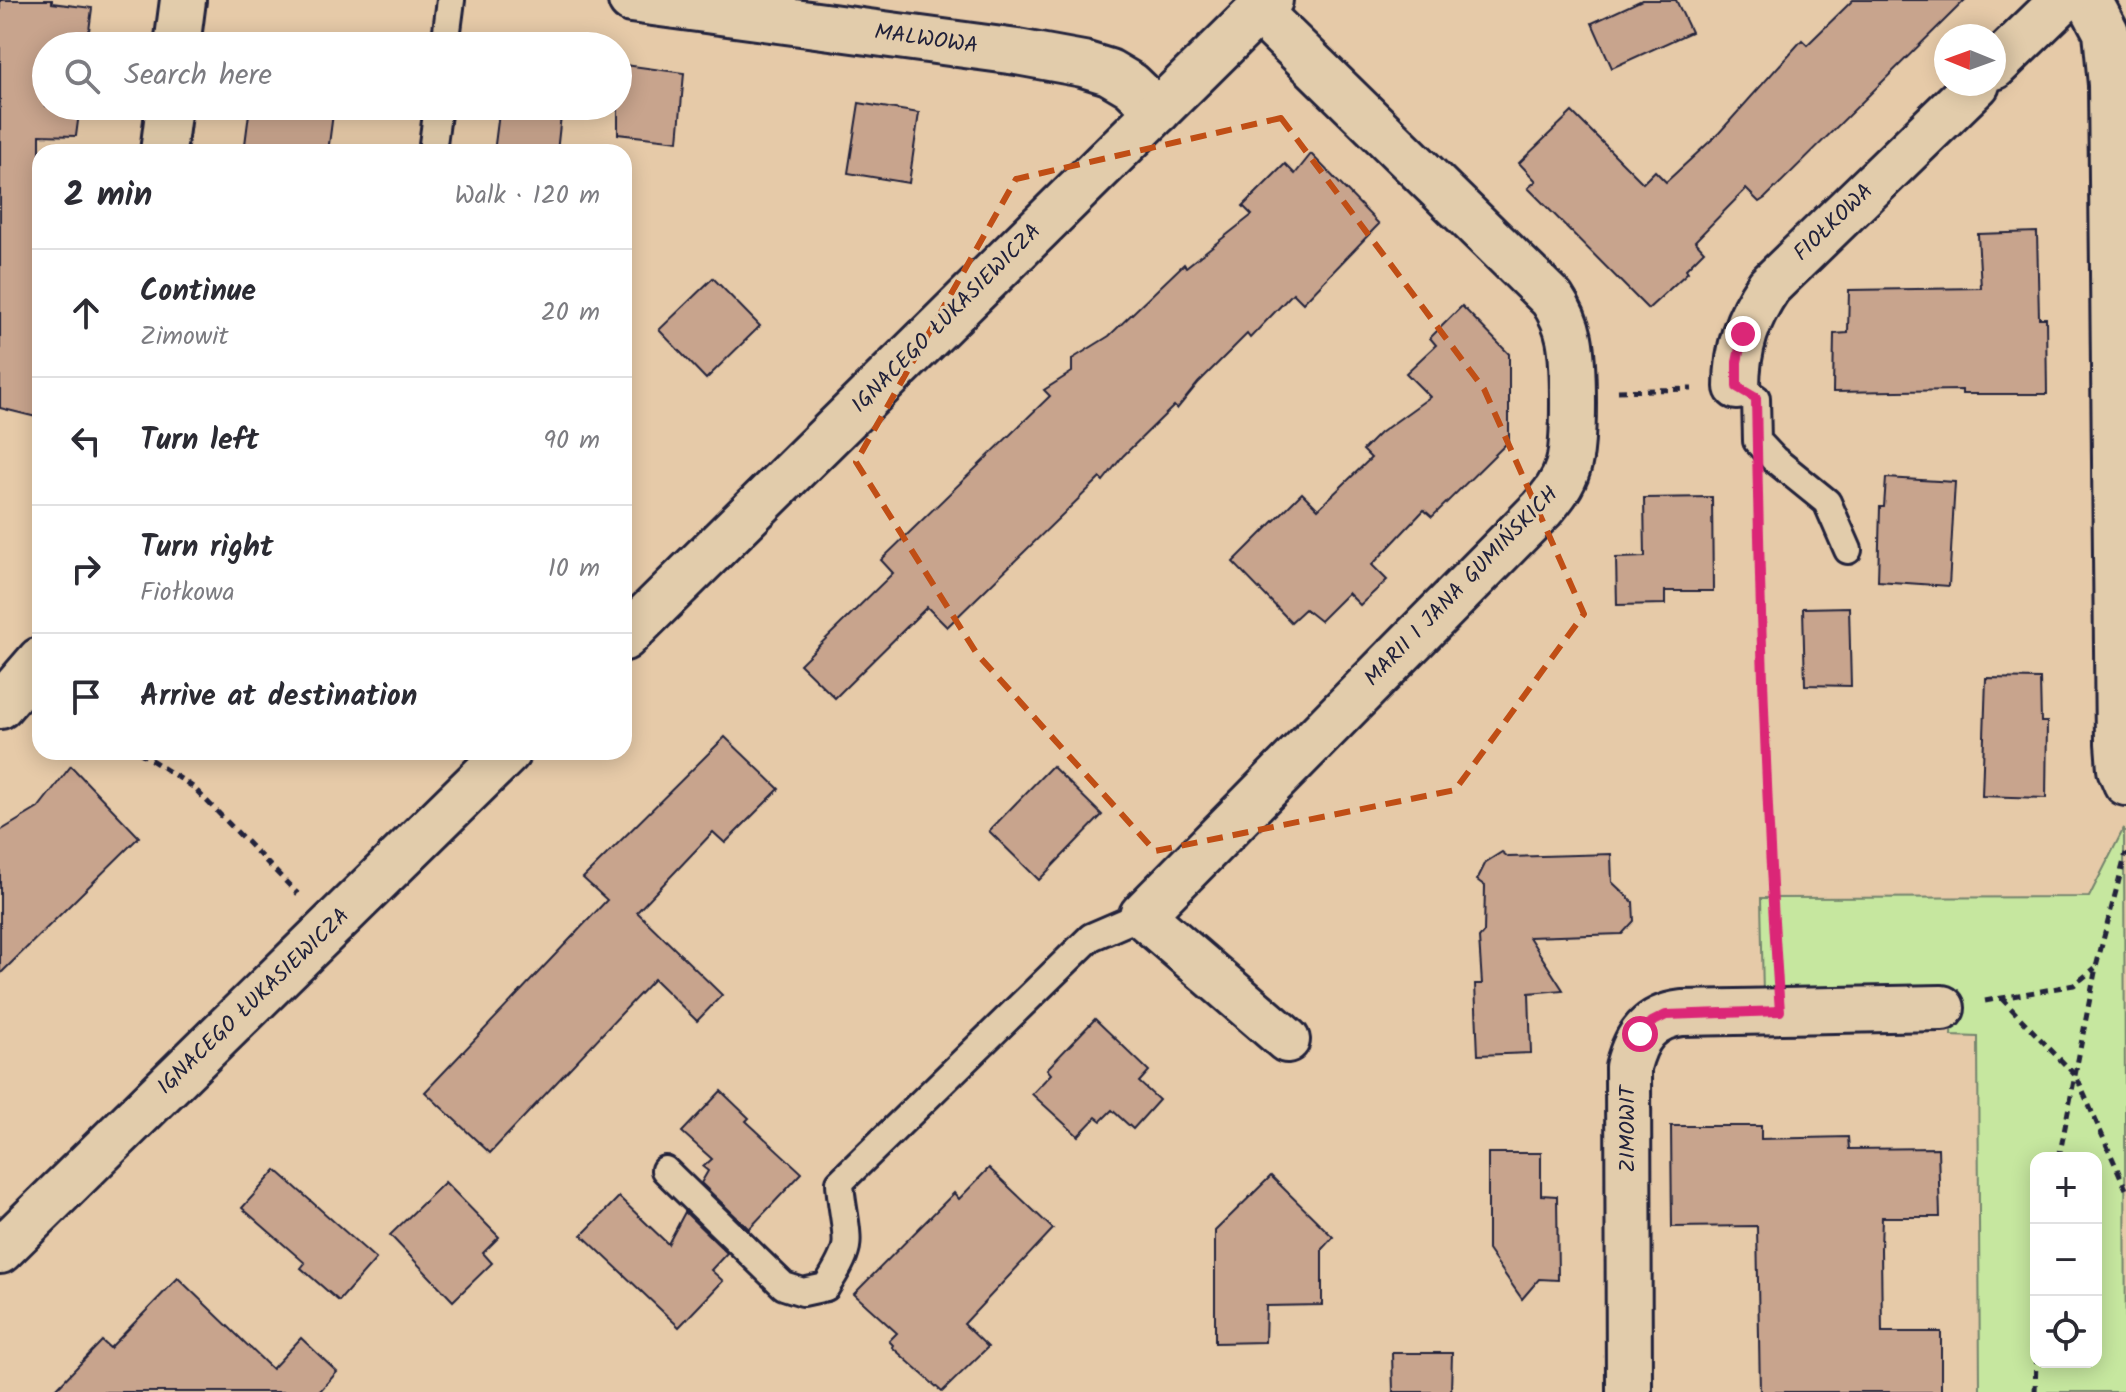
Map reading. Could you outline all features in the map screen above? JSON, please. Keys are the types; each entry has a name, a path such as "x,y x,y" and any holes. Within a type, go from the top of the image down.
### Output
{"street":[{"path":"179,32 183,0"},
{"name":"MALWOWA","path":"631,0 1017,52 1083,64 1109,72 1131,85 1158,111"},
{"path":"2006,55 2063,0"},
{"path":"2089,0 2106,32 2111,85 2118,743 2120,769 2126,783"},
{"name":"IGNACEGO ŁUKASIEWICZA","path":"632,630 1264,6"},
{"name":"MARII I JANA GUMIŃSKICH","path":"1142,915 1542,509 1558,490 1568,469 1571,447 1570,340 1564,318 1552,299 1264,6"},
{"name":"FIOŁKOWA","path":"1737,387 1737,362 1743,334 1754,308 1769,286 1965,96"},
{"path":"164,144 167,120"},
{"path":"0,706 32,669"},
{"name":"IGNACEGO ŁUKASIEWICZA","path":"0,1251 500,760"},
{"path":"1142,915 1287,1040"},
{"name":"ZIMOWIT","path":"1629,1392 1628,1067 1632,1050 1646,1028 1666,1015 1942,1008"}],"lane":[{"path":"447,32 451,0"},
{"path":"433,144 436,120"},
{"path":"1737,387 1756,398 1757,441 1774,459 1827,502 1848,550"},
{"path":"665,1170 784,1286 803,1292 826,1287 841,1263 847,1243 840,1204 840,1182 1091,937 1142,915"}],"path":[{"path":"1571,392 1737,387"},
{"path":"1757,441 1757,525 1771,892 1780,1011"},
{"path":"151,760 193,787 307,903"},
{"path":"2060,1152 2096,967 2126,853"},
{"path":"1942,1008 2074,985 2096,967"},
{"path":"2001,998 2076,1076 2126,1189"},
{"path":"2035,1392 2036,1368"}],"highlighted area":[{"path":"1281,118 1484,389 1584,614 1455,790 1155,851 977,654 856,462 1016,179"}],"green space":[{"path":"2124,828 2126,1392 1980,1392 1978,1037 1951,1036 1953,997 1763,996 1761,898 2089,897"}],"building":[{"path":"0,0 52,0 52,3 92,8 89,32 32,32 32,120 78,120 76,136 40,135 40,144 32,144 32,416 0,408"},
{"path":"1642,0 1676,0 1691,32 1612,68 1592,23"},
{"path":"1853,0 1965,0 1941,24 1934,24 1934,31 1765,198 1759,202 1746,189 1695,241 1704,251 1686,269 1688,272 1648,309 1528,188 1536,181 1519,163 1572,112 1643,183 1655,171 1666,182 1719,133 1802,40 1807,45"},
{"path":"632,66 684,73 678,141 618,134 618,120 632,120"},
{"path":"859,103 919,113 909,183 848,173"},
{"path":"248,120 332,120 329,144 245,144"},
{"path":"498,120 560,120 558,144 495,144"},
{"path":"1311,154 1379,224 1303,303 1293,293 1250,338 1247,334 1177,409 1174,406 1123,456 1103,481 1100,478 947,627 927,607 835,698 800,664 893,573 881,560 1050,396 1044,390 1072,372 1072,359 1109,336 1184,264 1186,267 1252,215 1243,206 1285,164 1295,174"},
{"path":"2037,232 2039,318 2046,318 2047,394 1962,394 1962,390 1833,392 1834,334 1848,333 1849,290 1981,288 1978,234"},
{"path":"713,278 760,326 706,379 659,330"},
{"path":"1462,306 1509,354 1509,441 1432,517 1424,510 1372,565 1387,580 1360,605 1348,593 1320,621 1305,609 1291,622 1233,562 1302,493 1318,509 1371,458 1363,450 1380,433 1430,397 1406,373 1436,345 1430,338"},
{"path":"1886,478 1955,482 1949,586 1878,581 1880,507 1884,507"},
{"path":"1712,497 1713,591 1665,591 1665,604 1617,605 1616,558 1645,557 1644,498"},
{"path":"1849,607 1851,686 1805,685 1803,608"},
{"path":"1986,678 2040,679 2041,722 2047,722 2046,798 1982,796"},
{"path":"725,737 779,789 725,843 713,832 637,912 722,995 697,1021 654,979 490,1153 425,1092 607,900 583,878"},
{"path":"71,766 139,837 0,974 0,831 38,808"},
{"path":"1052,766 1102,815 1039,880 989,831"},
{"path":"1502,852 1508,857 1611,854 1612,882 1633,902 1634,921 1622,934 1529,937 1563,990 1529,993 1531,1053 1478,1055 1475,984 1482,984 1479,938 1484,932 1485,886 1477,880 1486,862"},
{"path":"1095,1019 1149,1071 1139,1082 1159,1100 1133,1129 1112,1110 1101,1121 1096,1117 1078,1136 1032,1094 1051,1074 1047,1069"},
{"path":"721,1091 749,1118 746,1121 802,1173 749,1229 701,1183 708,1171 703,1167 712,1159 682,1132"},
{"path":"1671,1126 1761,1126 1761,1139 1848,1137 1849,1149 1938,1148 1940,1217 1882,1217 1882,1332 1941,1332 1941,1392 1760,1392 1757,1226 1672,1227"},
{"path":"1488,1153 1541,1153 1541,1195 1557,1196 1558,1280 1539,1279 1522,1299 1488,1250"},
{"path":"989,1168 1053,1229 964,1324 988,1347 942,1392 892,1347 889,1341 897,1333 854,1294 954,1193 959,1199"},
{"path":"276,1170 376,1259 339,1301 301,1268 305,1263 242,1208"},
{"path":"1271,1176 1333,1237 1322,1249 1322,1305 1266,1306 1265,1342 1215,1343 1215,1231"},
{"path":"445,1182 499,1237 483,1253 492,1263 453,1301 390,1235"},
{"path":"619,1197 668,1244 685,1212 727,1253 711,1270 723,1281 679,1327 582,1235"},
{"path":"178,1278 272,1369 301,1338 337,1372 319,1392 53,1392 102,1341 110,1348"},
{"path":"1392,1353 1452,1353 1451,1392 1393,1392"}],"route":[{"path":"1640,1034 1652,1022 1666,1015 1780,1011 1771,892 1757,525 1756,398 1737,387 1737,362 1743,334"}]}
